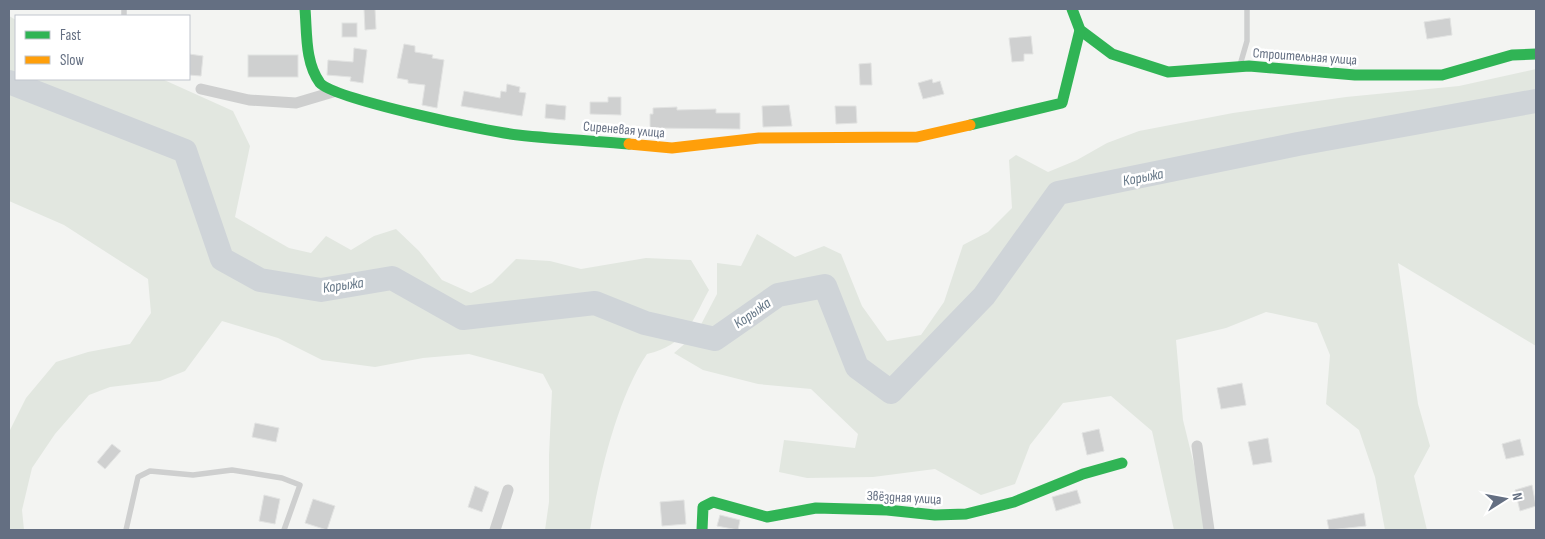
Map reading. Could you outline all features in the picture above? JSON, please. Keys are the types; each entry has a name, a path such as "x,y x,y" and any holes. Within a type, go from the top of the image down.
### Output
{"street":[{"name":"Сиреневая улица","path":"305,9 311,68 321,84 333,92 376,105 516,135 672,148 759,138 917,137 1062,103 1080,30"},
{"path":"1072,9 1080,30"},
{"name":"Строительная улица","path":"1080,30 1112,54 1168,72 1239,67 1355,76 1442,75 1512,55 1536,54"},
{"path":"201,89 249,100 296,103 333,92"},
{"path":"1197,446 1209,530"},
{"name":"Звёздная улица","path":"702,530 703,507 713,502 766,517 816,508 887,510 935,515 966,514 1014,502 1083,474 1122,463"},
{"path":"495,530 508,490"}],"lane":[{"path":"1239,67 1247,41 1247,9"},
{"path":"126,530 138,477 150,471 193,475 232,470 282,478 300,485 284,530"}],"shaded area":[{"path":"9,16 15,19 15,80 164,80 233,111 250,146 235,217 289,248 311,253 326,236 351,250 374,236 396,229 419,251 442,280 471,293 492,283 516,259 550,261 581,269 646,258 691,260 709,290 686,331 671,345 647,354 636,372 618,415 604,463 590,530 545,530 549,502 552,391 543,374 469,354 423,358 375,367 322,360 278,338 222,321 185,371 160,381 110,387 89,395 55,434 32,468 22,510 24,530 9,530 9,432 26,398 56,362 88,352 130,344 151,313 148,279 64,225 9,201"},
{"path":"1536,69 1536,346 1398,263 1418,404 1430,446 1414,476 1427,530 1385,530 1375,477 1359,430 1326,404 1330,355 1317,323 1266,312 1226,328 1176,340 1183,420 1198,481 1206,530 1174,530 1152,431 1111,396 1063,403 1030,445 1015,484 981,495 935,469 873,477 807,478 779,472 784,440 855,448 858,434 811,389 758,384 703,370 674,353 696,334 717,294 717,263 741,266 757,234 795,257 824,246 841,254 862,306 887,341 921,335 944,302 963,245 988,232 1012,208 1009,160 1016,155 1048,172 1077,160 1107,143 1139,131 1233,113 1346,97 1459,86"}],"building":[{"path":"364,9 375,9 376,29 365,30"},
{"path":"1450,18 1452,35 1427,39 1424,22"},
{"path":"342,23 357,23 357,37 342,37"},
{"path":"1031,36 1033,54 1024,54 1024,61 1012,62 1009,38"},
{"path":"404,44 415,46 415,52 433,55 432,58 444,60 437,108 422,105 425,85 408,83 408,80 397,78"},
{"path":"354,48 367,50 363,83 350,81 351,77 327,75 328,60 353,62"},
{"path":"190,54 203,56 201,76 190,75"},
{"path":"248,55 298,55 298,77 248,77"},
{"path":"871,63 872,85 860,85 859,64"},
{"path":"932,79 933,83 940,81 944,94 923,99 918,83"},
{"path":"507,84 520,87 519,92 526,93 522,116 461,106 464,91 500,98 501,91 506,92"},
{"path":"608,97 621,97 621,115 590,114 590,102 608,102"},
{"path":"546,104 566,106 565,120 545,118"},
{"path":"789,105 792,126 763,127 762,106"},
{"path":"835,106 856,106 857,123 836,124"},
{"path":"677,107 677,110 716,109 716,113 740,113 740,129 650,128 650,114 653,114 653,108"},
{"path":"1242,383 1246,405 1221,409 1217,388"},
{"path":"255,423 279,428 276,442 252,437"},
{"path":"1099,429 1104,451 1087,455 1082,433"},
{"path":"1268,438 1272,462 1253,465 1248,442"},
{"path":"1520,439 1524,455 1506,459 1502,444"},
{"path":"112,444 121,451 105,469 97,462"},
{"path":"1532,485 1536,506 1520,511 1515,490"},
{"path":"475,486 489,492 482,512 468,507"},
{"path":"1077,490 1081,503 1056,511 1052,497"},
{"path":"264,495 280,499 275,524 259,521"},
{"path":"313,499 335,506 327,530 305,523"},
{"path":"684,500 686,524 662,526 660,502"},
{"path":"1364,513 1366,526 1329,530 1327,520"},
{"path":"720,515 740,520 738,530 717,526"}],"waterway":[{"name":"Корыжа","path":"9,82 185,151 222,259 260,280 321,290 392,278 463,318 595,303 645,323 715,339 778,295 825,286 857,367 891,392 984,296 1058,193 1298,144 1536,101"}],"traffic: fast":[{"path":"305,9 309,57 320,83 331,90 381,106 502,133 629,144"},
{"path":"1072,9 1080,30 1112,54 1168,72 1249,66 1355,75 1442,75 1512,55 1536,54"},
{"path":"970,125 1062,103 1080,30"},
{"path":"702,530 703,507 713,502 767,517 816,508 887,510 935,515 966,514 1014,502 1083,474 1122,463"}],"traffic: slow":[{"path":"629,144 672,148 759,138 917,137 970,125"}]}
